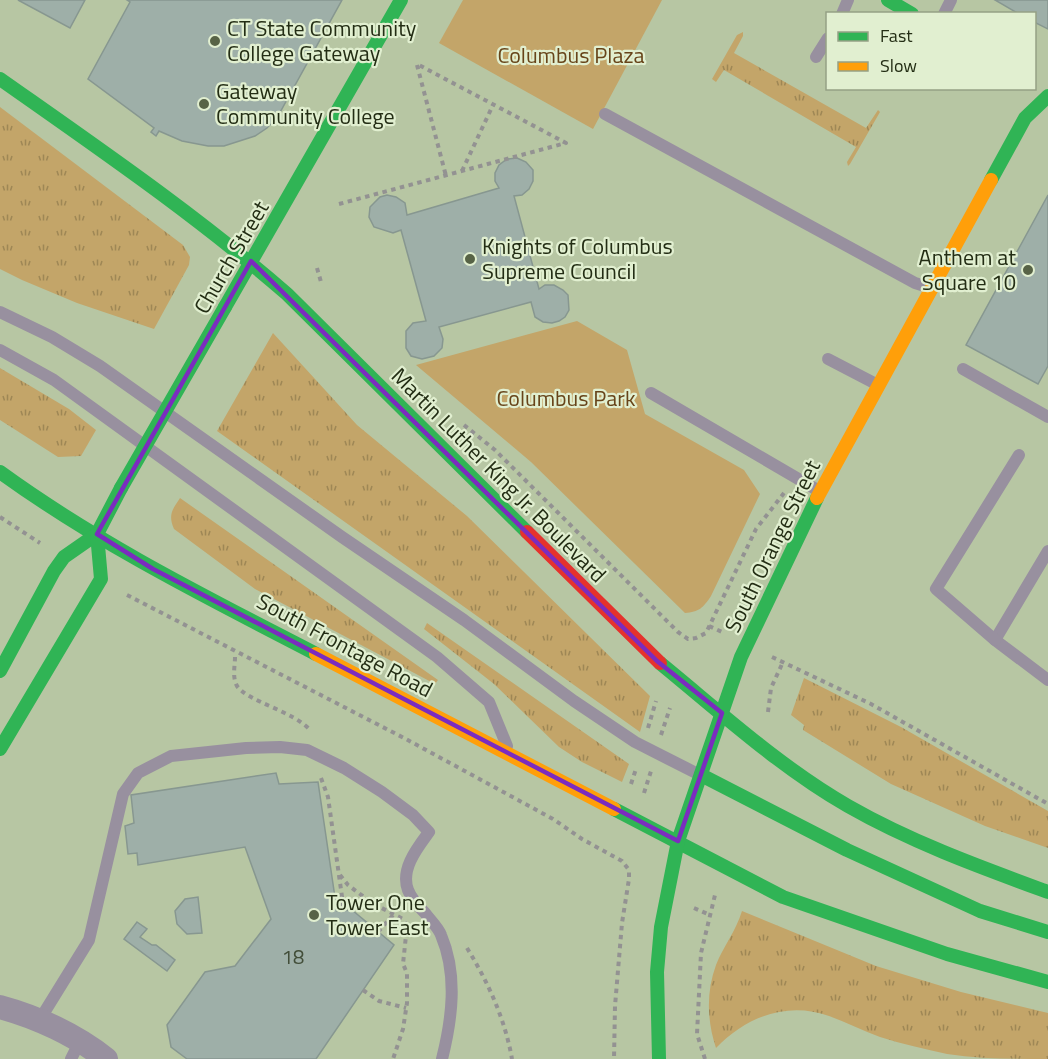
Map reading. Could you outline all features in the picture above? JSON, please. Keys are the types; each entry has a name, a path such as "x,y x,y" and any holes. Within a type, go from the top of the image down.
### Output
{"main road":[{"name":"Church Street","path":"97,534 401,0"},
{"path":"888,0 909,12"},
{"name":"Martin Luther King Jr. Boulevard","path":"0,79 251,261 657,661 782,762 848,806 927,846 1048,892"},
{"name":"South Orange Street","path":"659,1059 657,972 661,927 678,841 741,657 820,491 1025,118 1046,90"},
{"name":"South Frontage Road","path":"0,472 37,499 153,569 783,897 887,936 999,970 1048,982"},
{"path":"0,671 54,571 64,557 97,534"},
{"path":"0,749 100,579 97,534"},
{"path":"701,776 837,845 980,912 1048,932"}],"street":[{"path":"0,1007 39,1021 75,1050 90,1046 106,1059"}],"lane":[{"path":"816,57 826,41"},
{"path":"605,114 915,283 932,289"},
{"path":"0,312 52,337 99,366 464,620 574,701 635,742 701,776"},
{"path":"0,350 54,380 437,657 489,702 510,756"},
{"path":"828,359 879,386"},
{"path":"963,369 1048,417"},
{"path":"651,393 820,491"},
{"path":"1019,455 936,589 995,640 1048,680"},
{"path":"995,640 1048,551"},
{"path":"39,1021 89,940 123,794 138,773 171,756 246,748 280,747 307,750 344,768 413,815 429,832 412,854 408,872 408,889 441,933 448,956 452,980 452,1006 442,1059"}],"path":[{"path":"339,204 446,176 566,143 417,64 446,176"},
{"path":"462,171 493,105"},
{"path":"317,268 326,290"},
{"path":"287,294 321,282"},
{"path":"460,422 495,450 678,632 688,639 706,633 756,529 796,479"},
{"path":"0,517 46,547"},
{"path":"127,595 414,743 553,819 582,839 622,861 629,870 629,879 622,922 615,1006 615,1059"},
{"path":"798,669 871,704 1048,804"},
{"path":"646,735 656,701"},
{"path":"631,784 636,769"},
{"path":"340,875 348,885 403,920 406,926 403,964 406,973 406,1008 403,1029 393,1059"},
{"path":"378,932 394,914"},
{"path":"705,1059 697,1034 701,953 710,915"},
{"path":"463,942 488,984 504,1026 512,1059"},
{"path":"363,990 379,1001 406,1008"}],"highlighted area":[{"path":"251,261 657,661 722,713 678,841 153,569 97,534"}],"green space":[{"name":"Columbus Plaza","path":"463,0 662,0 593,129 439,43"},
{"path":"743,32 734,53 866,128 878,110 880,112 848,166 847,162 856,147 724,70 716,82 712,79 737,35"},
{"path":"0,107 183,245 190,257 189,265 154,329 77,303 0,269"},
{"name":"Columbus Park","path":"577,321 627,350 645,414 744,470 760,494 711,596 694,612 685,613 531,462 416,365"},
{"path":"273,333 357,425 467,516 650,696 640,732 217,431"},
{"path":"0,368 69,409 96,430 81,456 58,457 0,420"},
{"path":"180,498 438,680 435,684 255,589 174,529 171,520 172,513"},
{"path":"427,623 629,764 622,782 582,762 559,747 494,684 424,629"},
{"path":"804,678 901,727 1048,811 1048,848 985,826 891,784 803,730 804,725 791,715"},
{"path":"742,911 876,966 961,992 1048,1013 1048,1059 984,1058 947,1054 880,1037 829,1016 798,1010 783,1011 754,1020 740,1028 716,1048 709,1017 709,996 716,965"}],"building":[{"path":"18,0 85,0 70,28"},
{"name":"Gateway Community College","path":"127,0 342,0 278,116 267,128 255,136 224,146 208,146 182,141 159,131 156,136 151,132 154,128 88,79 130,2"},
{"path":"995,0 1048,0 1048,29 1036,23 1036,12 1016,12"},
{"name":"Knights of Columbus Supreme Council","path":"517,158 526,162 533,170 533,181 529,189 522,195 514,196 539,289 545,285 554,285 563,290 568,295 569,310 559,321 543,322 535,317 531,302 439,327 443,339 442,348 434,356 422,359 411,356 406,348 406,331 413,323 426,321 401,230 393,233 374,227 369,217 370,207 380,197 387,195 396,197 405,203 407,215 499,188 495,181 495,173 499,165 507,159"},
{"name":"Anthem at Square 10","path":"1048,195 1048,366 1038,384 966,345"},
{"name":"Tower One Tower East","path":"276,773 279,784 318,782 337,911 352,910 394,945 316,1059 187,1059 171,1047 167,1025 205,972 235,966 271,919 245,847 138,865 137,853 128,854 125,826 134,823 131,795"},
{"path":"198,897 202,933 187,934 177,924 175,911 185,899"},
{"path":"137,922 147,929 140,937 156,945 175,960 167,971 124,939"}],"traffic: fast":[{"path":"225,307 401,0"},
{"path":"888,0 909,12"},
{"path":"0,79 182,209 287,294 527,532"},
{"path":"991,180 1025,118 1048,96"},
{"path":"121,488 225,307"},
{"path":"0,472 115,546 316,654"},
{"path":"97,534 121,488"},
{"path":"659,1059 657,972 661,927 678,841 741,657 817,498"},
{"path":"0,671 54,571 64,557 97,534"},
{"path":"0,749 101,579 97,534"},
{"path":"660,663 774,757 848,806 921,842 1048,892"},
{"path":"701,775 847,850 980,911 1048,932"},
{"path":"614,809 783,897 947,954 1048,982"}],"traffic: slow":[{"path":"817,498 991,180"},
{"path":"316,654 614,809"}],"traffic: jam":[{"path":"527,532 660,663"}],"place":[{"name":"CT State Community College Gateway","path":"215,41"},
{"name":"Gateway Community College","path":"204,104"},
{"name":"Knights of Columbus Supreme Council","path":"470,259"},
{"name":"Anthem at Square 10","path":"1028,270"},
{"name":"Tower One Tower East","path":"314,915"}]}
